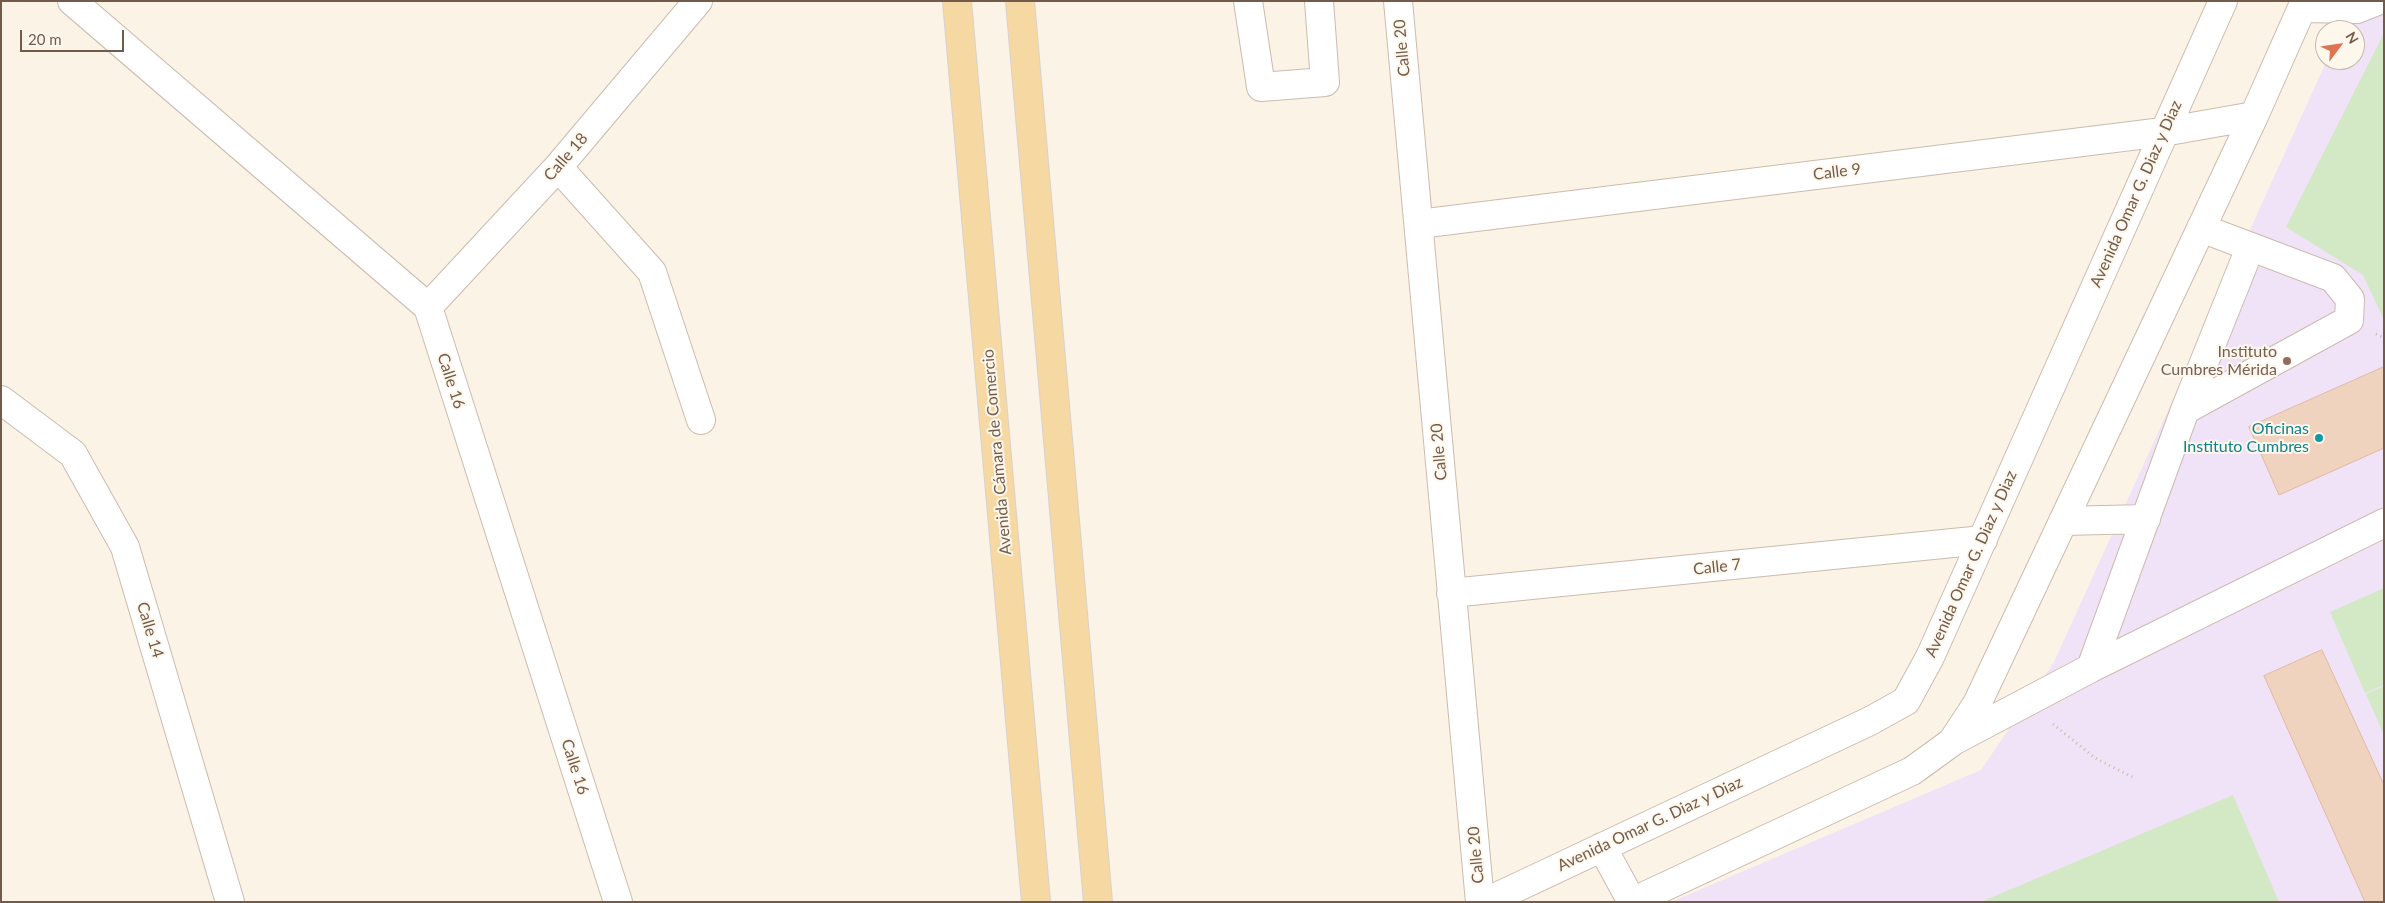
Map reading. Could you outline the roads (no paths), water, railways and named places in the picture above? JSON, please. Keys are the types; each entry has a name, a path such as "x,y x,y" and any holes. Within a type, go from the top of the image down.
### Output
{"main road":[{"name":"Avenida Cámara de Comercio","path":"958,1 1036,902"},
{"path":"1020,1 1098,902"}],"street":[{"path":"72,1 428,307"},
{"path":"1248,1 1262,87 1325,82 1319,1"},
{"name":"Calle 20","path":"1398,1 1480,902"},
{"name":"Avenida Omar G. Diaz y Diaz","path":"1486,902 1870,721 1906,700 1930,657 2223,1"},
{"path":"1952,742 1977,704 2254,116 2304,4 2357,9 2377,1"},
{"name":"Calle 18","path":"428,307 558,167 686,5"},
{"name":"Calle 9","path":"1419,224 2164,132 2254,116"},
{"path":"558,167 652,272 701,420"},
{"path":"2186,410 2349,320 2350,299 2333,278 2201,228"},
{"path":"2091,668 2186,410 2250,248"},
{"name":"Calle 16","path":"428,307 618,902"},
{"name":"Calle 14","path":"1,400 73,454 125,547 230,902"},
{"path":"2063,521 2146,519"},
{"path":"1602,847 1632,902 1912,771 1952,742 2091,668 2384,523"},
{"name":"Calle 7","path":"1451,594 1983,540"}],"place":[{"name":"Instituto Cumbres Mérida","path":"2287,361"},
{"name":"Oficinas Instituto Cumbres","path":"2319,438"}]}
